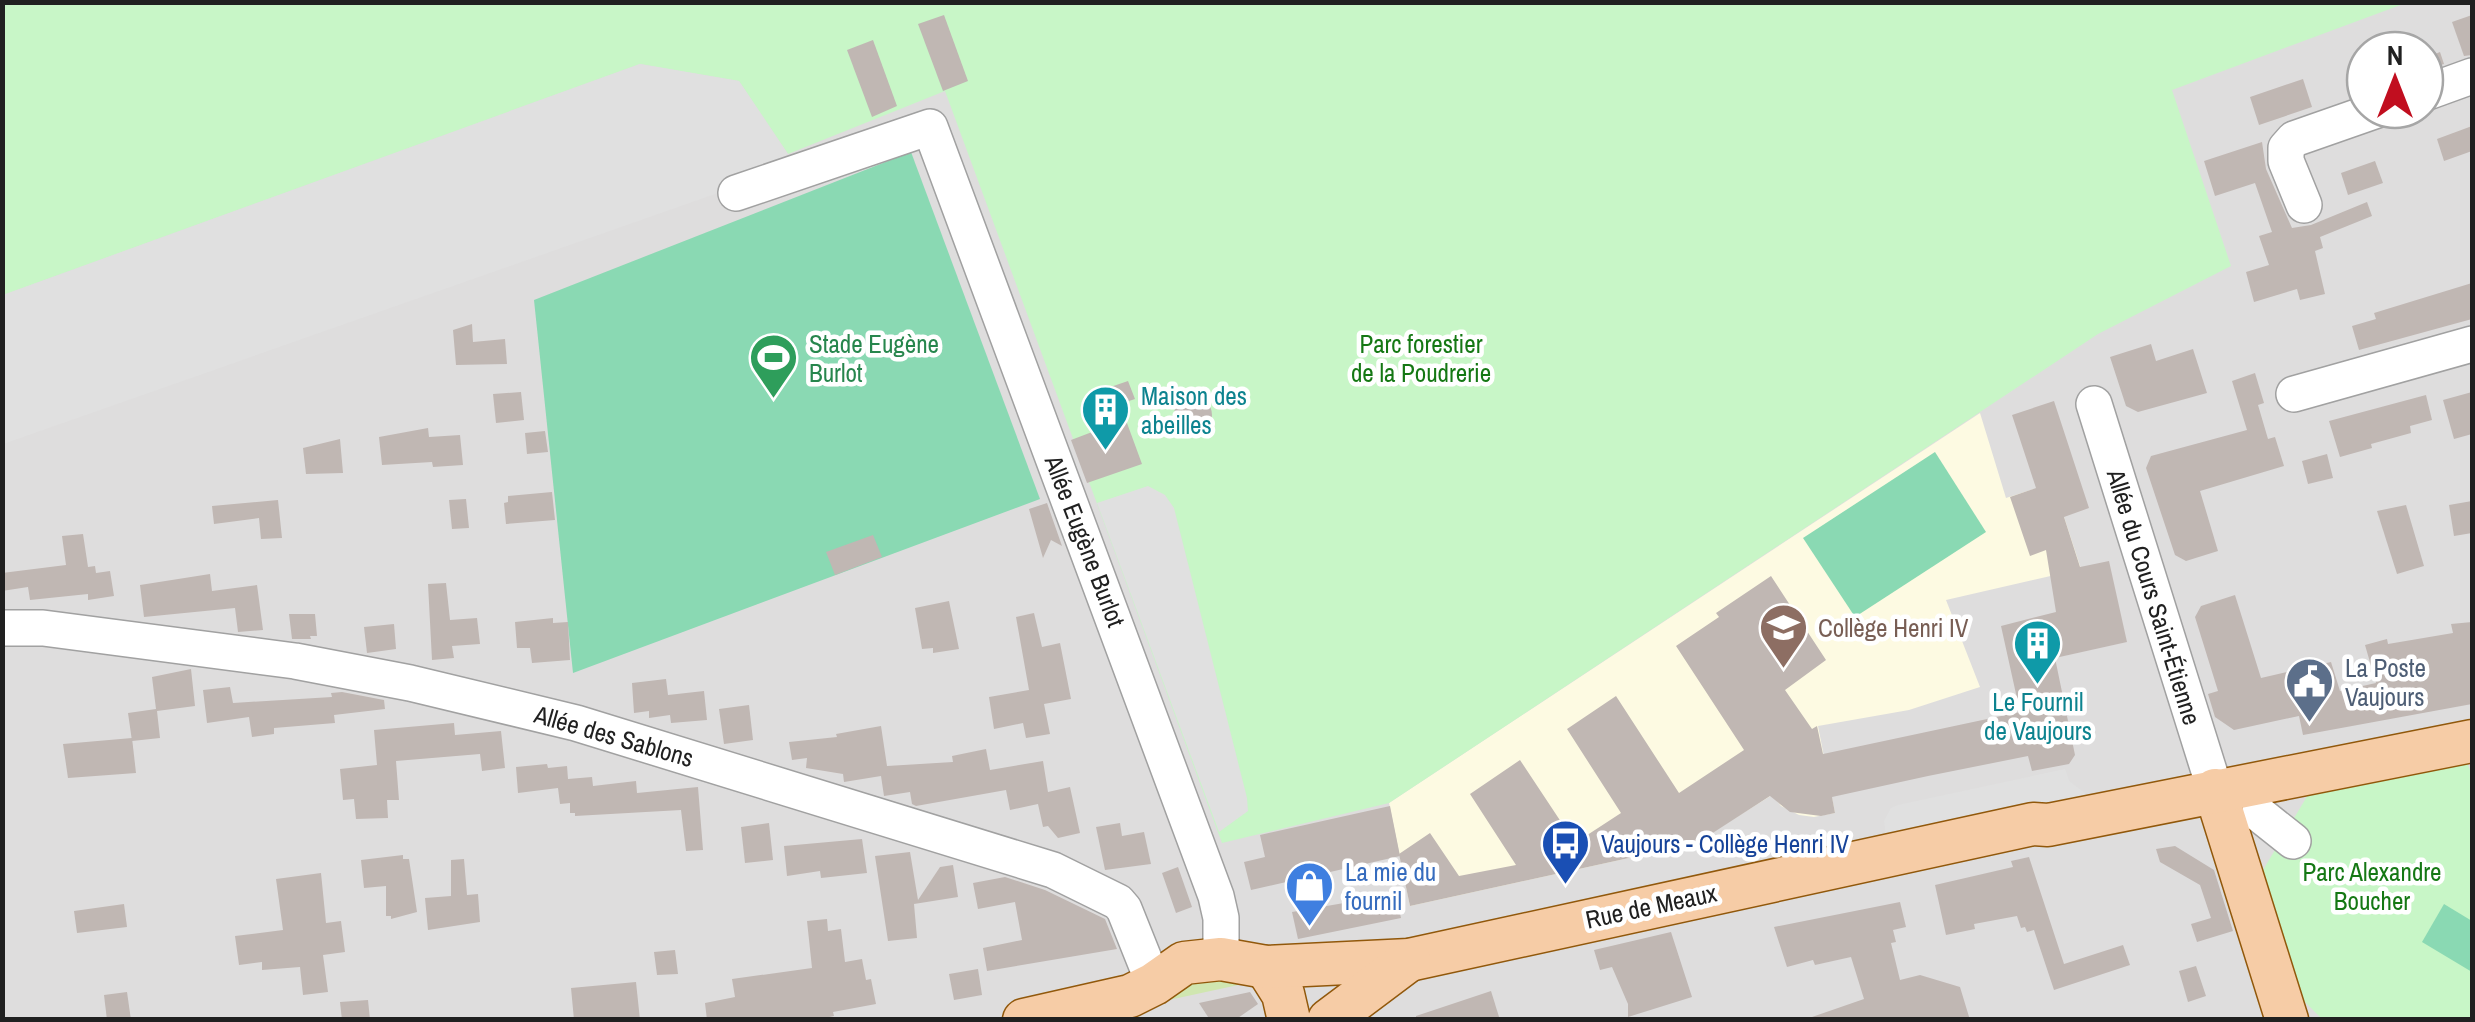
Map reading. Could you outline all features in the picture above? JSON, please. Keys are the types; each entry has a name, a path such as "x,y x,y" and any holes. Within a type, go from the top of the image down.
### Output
{"main road":[{"name":"Rue de Meaux","path":"1221,958 1266,967 1409,960 2033,824 2048,825 2203,780 2472,723"},
{"name":"Rue de Meaux","path":"2203,780 2472,732"},
{"name":"Rue de Meaux","path":"2203,780 2265,796 2472,741"},
{"path":"2203,780 2242,876 2288,1020"},
{"path":"2242,876 2246,811 2265,796"},
{"path":"1024,1020 1130,996 1184,963 1221,958"},
{"path":"1330,1020 1409,960"},
{"path":"1266,967 1283,994 1289,1020"}],"street":[{"path":"2445,86 2472,76"},
{"path":"2304,205 2286,161 2286,148 2294,139 2345,121"},
{"name":"Allée Eugène Burlot","path":"736,193 930,127 1216,896 1221,918 1221,958"},
{"path":"2294,394 2472,344"},
{"name":"Allée du Cours Saint-Étienne","path":"2094,404 2203,780"},
{"name":"Allée des Sablons","path":"2,628 43,628 295,662 410,683 576,722 1052,870 1118,902 1154,984"},
{"path":"2265,796 2293,841"}],"shaded area":[{"path":"3,3 2472,3 2472,1019 3,1019"},
{"path":"640,64 739,81 788,154 715,194 3,444 3,295"},
{"name":"Collège Henri IV","path":"1980,413 2006,498 2053,483 2081,569 1946,600 1980,687 1909,710 1818,726 1835,813 1799,815 1781,806 1772,795 1708,835 1711,840 1410,906 1389,803"},
{"path":"1148,486 1165,495 1174,508 1247,798 1248,811 1219,832 1097,503"},
{"path":"2065,769 2069,781 2090,797 1887,843 1884,821 1891,808 1898,805"}],"green space":[{"name":"Parc forestier de la Poudrerie","path":"3,3 2406,3 2172,90 2231,266 2098,334 1389,803 1222,843 945,91 788,154 739,81 640,64 3,295"},
{"name":"Stade Eugène Burlot","path":"911,152 1040,499 573,673 534,300"},
{"path":"1935,452 1986,532 1855,617 1803,538"},
{"name":"Parc Alexandre Boucher","path":"2466,760 2472,775 2472,1019 2322,1019 2304,1001 2260,875 2312,788"},
{"path":"2444,904 2472,921 2472,972 2422,942"},
{"path":"1180,975 1252,982 1132,1008"}],"building":[{"path":"944,15 968,81 943,91 918,24"},
{"path":"2472,15 2472,55 2464,56 2452,22"},
{"path":"873,40 897,106 872,117 847,50"},
{"path":"2303,79 2312,107 2259,125 2250,97"},
{"path":"2472,126 2472,151 2444,161 2437,139"},
{"path":"2262,142 2266,169 2292,228 2311,225 2367,202 2372,216 2320,237 2323,248 2315,251 2325,294 2300,300 2297,289 2254,302 2246,272 2269,265 2259,236 2272,232 2255,183 2215,196 2204,161"},
{"path":"2375,161 2383,183 2348,195 2341,173"},
{"path":"2472,283 2472,319 2359,350 2352,326 2376,319 2374,313"},
{"path":"472,324 473,342 505,339 507,364 456,365 453,330"},
{"path":"2151,344 2156,361 2193,349 2207,393 2138,412 2126,406 2110,357"},
{"path":"2255,373 2264,403 2258,405 2268,439 2275,437 2284,466 2200,491 2218,551 2186,561 2175,555 2146,468 2151,456 2247,430 2232,381"},
{"name":"Maison des abeilles","path":"1128,381 1135,399 1120,404 1142,464 1087,483 1071,440 1100,429 1087,395"},
{"path":"521,392 524,420 496,423 493,394"},
{"path":"2472,392 2472,434 2454,439 2443,400"},
{"path":"2426,395 2432,420 2410,426 2411,433 2340,457 2329,421"},
{"path":"1193,396 1207,401 1212,415 1207,429 1193,434 1179,429 1174,415 1179,401"},
{"path":"2054,401 2089,508 2064,517 2080,567 2109,561 2127,642 2055,658 2075,755 2069,764 2032,771 2028,756 1928,776 1832,797 1835,813 1821,816 1790,812 1770,796 1708,836 1711,840 1410,906 1399,854 1430,833 1459,876 1516,865 1470,794 1520,760 1575,843 1621,813 1567,729 1616,696 1679,793 1744,750 1676,646 1771,576 1826,660 1785,690 1812,729 1817,726 1823,754 2020,712 2001,626 2056,612 2046,550 2030,556 2010,497 2036,488 2012,415"},
{"path":"428,428 429,437 460,435 463,465 382,465 379,437"},
{"path":"545,431 548,452 527,454 525,433"},
{"path":"340,439 343,473 306,474 303,448"},
{"path":"2327,454 2333,478 2308,484 2302,461"},
{"path":"552,492 555,520 506,524 504,503 508,496"},
{"path":"466,499 469,528 452,529 449,500"},
{"path":"278,500 282,538 261,539 259,518 214,524 212,506"},
{"path":"2472,501 2472,533 2454,536 2449,505"},
{"path":"1047,503 1062,546 1051,540 1043,558 1029,509"},
{"path":"2406,505 2424,566 2397,574 2377,511"},
{"path":"83,534 88,567 95,566 96,573 110,571 114,596 88,600 88,594 30,600 28,587 2,591 2,573 66,565 62,536"},
{"path":"873,535 882,557 835,575 826,552"},
{"path":"210,574 212,591 257,585 263,630 238,632 235,608 144,617 140,585"},
{"path":"446,583 450,620 477,618 480,644 452,646 454,658 432,660 428,584"},
{"path":"2235,595 2261,678 2331,662 2340,691 2376,683 2365,645 2453,633 2451,624 2472,622 2472,704 2303,735 2299,716 2234,730 2215,717 2208,694 2218,691 2195,617 2201,606"},
{"path":"949,601 959,649 933,653 933,648 922,649 915,608"},
{"path":"1034,613 1042,647 1060,643 1071,699 1044,704 1050,734 1026,738 1023,723 994,729 989,697 1029,690 1016,617"},
{"path":"289,614 315,614 317,636 292,639"},
{"path":"553,618 553,623 568,622 570,660 532,663 530,648 517,648 515,622"},
{"path":"394,624 396,649 367,653 364,627"},
{"path":"191,669 195,706 157,711 160,738 132,741 128,713 156,709 152,677"},
{"path":"666,679 668,695 704,691 707,720 671,723 670,715 649,718 649,711 634,713 632,683"},
{"path":"230,687 233,703 332,697 331,693 342,692 384,700 385,709 334,715 335,723 274,728 274,734 252,737 249,717 207,723 203,690"},
{"path":"749,705 753,740 724,744 719,709"},
{"path":"454,723 455,735 501,731 505,768 482,771 480,754 396,761 399,800 387,800 388,818 356,819 354,799 343,800 340,769 377,765 374,730"},
{"path":"881,726 887,766 953,762 952,756 986,749 990,770 1043,761 1048,792 1070,787 1080,833 1058,838 1048,826 1043,827 1038,804 1010,810 1006,790 916,806 910,792 884,796 881,776 844,782 843,774 806,768 807,758 792,760 789,742 837,737 836,734"},
{"path":"132,738 136,773 68,778 63,744"},
{"path":"547,764 548,768 567,766 568,779 592,777 593,786 636,781 637,793 698,787 703,850 686,851 681,810 575,816 570,813 570,803 560,804 558,788 518,793 516,767"},
{"path":"1390,806 1400,856 1251,890 1244,862 1265,857 1260,835"},
{"path":"769,823 773,860 745,863 741,827"},
{"path":"1120,823 1122,836 1144,832 1151,864 1105,870 1096,827"},
{"path":"862,839 867,873 821,878 820,871 787,876 784,846"},
{"path":"2175,846 2214,870 2233,931 2197,942 2191,924 2211,918 2200,885 2160,862 2156,849"},
{"path":"910,852 918,900 940,867 953,865 958,897 914,904 917,938 888,941 875,856"},
{"path":"403,855 403,859 409,859 417,912 391,919 386,916 386,886 364,888 361,860"},
{"path":"2029,857 2064,964 2123,945 2130,965 2054,990 2034,930 2027,932 2025,927 2021,928 2017,916 1974,924 1975,929 1946,935 1935,885 2013,867 2011,861"},
{"path":"464,859 467,895 478,894 480,922 428,930 425,898 451,896 451,860"},
{"path":"1178,867 1192,907 1176,913 1162,873"},
{"path":"321,873 326,923 341,921 345,952 323,955 328,992 303,995 300,967 262,970 262,962 239,965 235,936 283,930 276,879"},
{"path":"1005,877 1045,890 1105,919 1117,949 987,971 983,948 1022,940 1015,902 978,909 973,883"},
{"path":"1396,894 1401,918 1298,939 1292,912"},
{"path":"1900,902 1906,927 1893,930 1896,942 1891,943 1900,980 1920,975 1960,987 1970,1020 1813,1020 1812,1017 1864,999 1851,957 1787,967 1774,927"},
{"path":"124,904 127,927 77,933 74,911"},
{"path":"827,919 828,931 841,929 845,962 862,959 876,1004 833,1012 834,1016 815,1020 707,1020 705,1003 735,997 732,979 812,968 807,921"},
{"path":"1671,932 1692,997 1628,1017 1628,1004 1612,967 1600,970 1594,950"},
{"path":"675,950 678,974 657,975 654,952"},
{"path":"2196,966 2206,996 2188,1002 2179,971"},
{"path":"978,969 982,995 954,1000 949,974"},
{"path":"636,982 640,1020 574,1020 571,988"},
{"path":"1491,991 1500,1020 1416,1020 1416,1016"},
{"path":"127,992 131,1020 107,1020 104,995"},
{"path":"1250,992 1258,1004 1235,1020 1210,1020 1199,1003"},
{"path":"368,1000 370,1020 342,1020 340,1002"}],"place":[{"name":"Stade Eugène Burlot","path":"774,400"},
{"name":"Maison des abeilles","path":"1106,452"},
{"name":"Collège Henri IV","path":"1783,670"},
{"name":"Le Fournil de Vaujours","path":"2038,686"},
{"name":"La Poste Vaujours","path":"2310,724"},
{"name":"Vaujours - Collège Henri IV","path":"1566,886"},
{"name":"La mie du fournil","path":"1310,928"}]}
